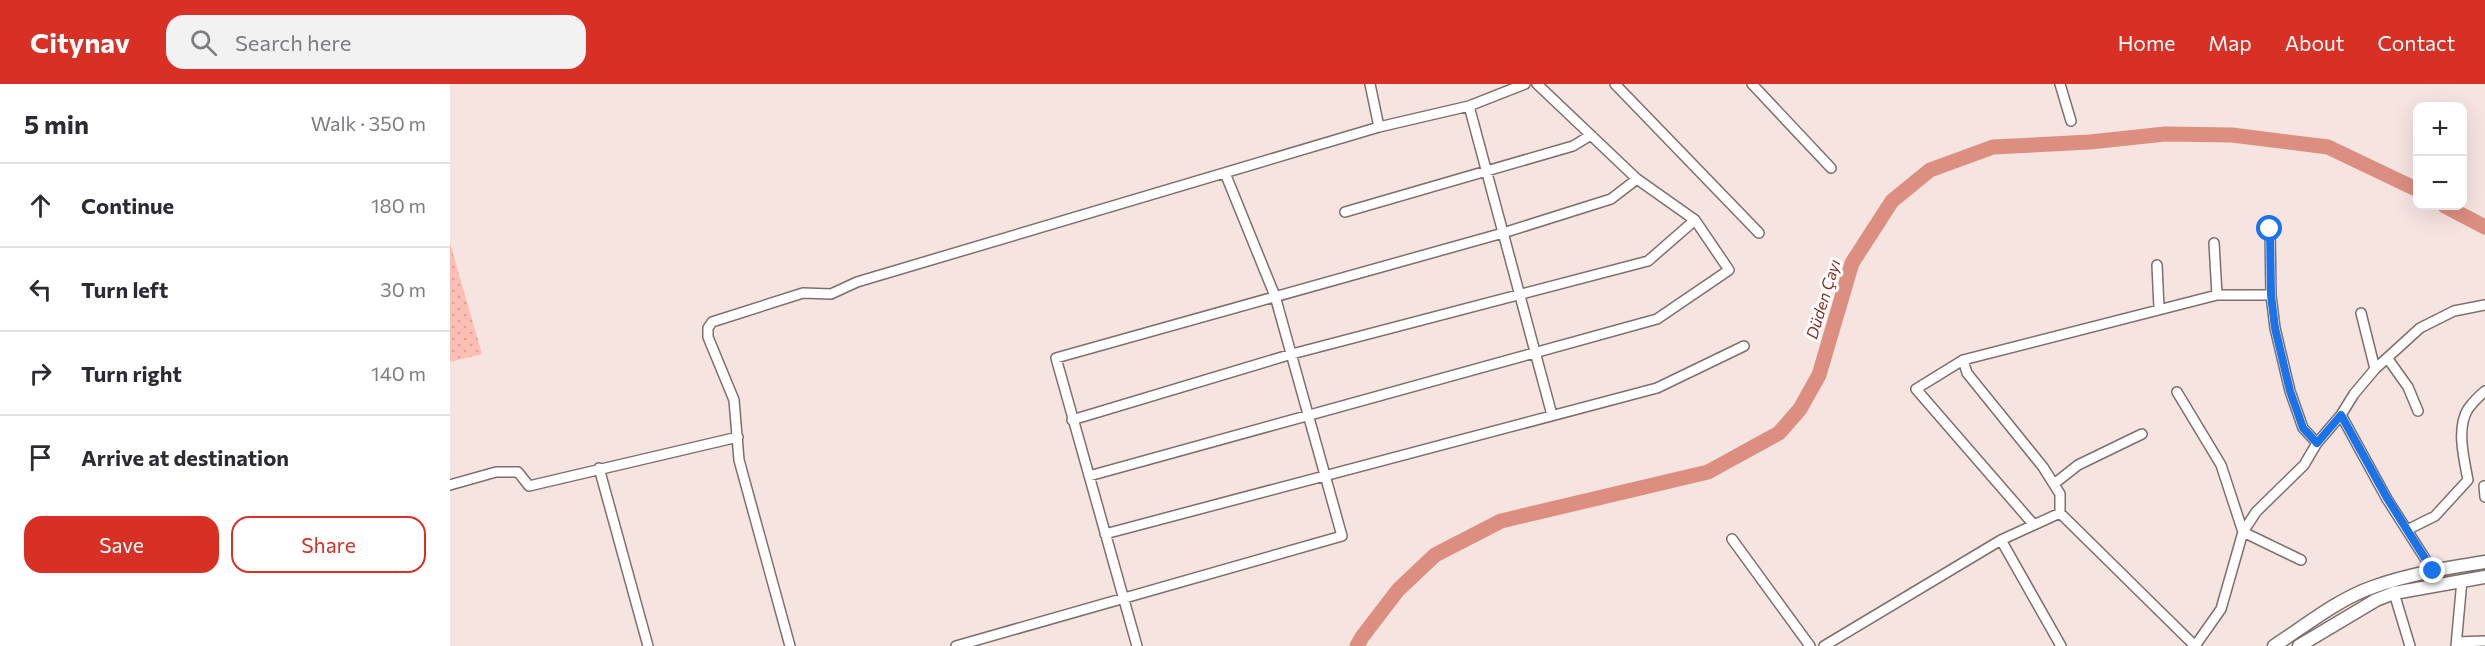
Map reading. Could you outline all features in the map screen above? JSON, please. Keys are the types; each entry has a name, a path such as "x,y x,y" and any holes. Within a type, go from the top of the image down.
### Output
{"main road":[{"path":"2274,646 2345,600 2371,587 2433,571 2485,562"},
{"path":"2299,646 2394,592 2485,577"}],"street":[{"path":"1370,84 1379,127"},
{"path":"790,646 739,460 734,400 708,338 708,328 712,322 803,293 831,294 857,282 1379,127 1469,106 1525,84"},
{"path":"1089,476 1657,319 1729,270 1695,220 1637,179 1537,84"},
{"path":"1615,84 1759,233"},
{"path":"1752,84 1831,168"},
{"path":"2060,84 2071,121"},
{"path":"1469,106 1552,415"},
{"path":"1345,212 1573,146 1591,135"},
{"path":"956,646 1342,536 1275,296 1225,173"},
{"path":"1137,646 1056,357 1503,233 1611,199 1637,179"},
{"path":"1072,420 1292,354 1648,261 1695,220"},
{"path":"2270,229 2271,295 2275,328 2290,391 2303,428 2317,443"},
{"path":"2214,243 2217,295"},
{"path":"2157,266 2159,308"},
{"path":"2034,525 1916,389 1963,360 2159,308 2217,295 2271,295"},
{"path":"1963,360 1967,373 2043,467 2061,494 2060,513 2195,646 2221,609 2244,532 2256,512 2304,465 2317,443 2375,369 2420,328 2454,311 2485,305"},
{"path":"2361,313 2375,369"},
{"path":"1105,534 1658,388 1744,346"},
{"path":"2388,359 2408,387 2418,411"},
{"path":"2407,530 2435,516 2469,480 2463,454 2465,415 2469,406 2485,391"},
{"path":"2177,392 2221,465 2244,532 2301,560"},
{"path":"2341,415 2433,571"},
{"path":"2054,484 2078,465 2142,434"},
{"path":"450,485 496,472 518,472 529,486 599,468 687,451 738,437"},
{"path":"599,468 648,646"},
{"path":"2484,486 2485,497"},
{"path":"1824,646 2001,540 2060,513"},
{"path":"1732,539 1810,646"},
{"path":"2001,540 2061,646"},
{"path":"2462,580 2457,644 2485,641"},
{"path":"2394,592 2410,646"}],"shaded area":[{"path":"450,243 482,354 450,362"}],"waterway":[{"name":"Düden Çayı","path":"1357,646 1398,590 1435,555 1501,521 1708,472 1779,433 1800,409 1819,375 1852,263 1892,201 1930,170 1993,147 2090,142 2165,134 2232,135 2328,147 2413,188"},
{"name":"Düden Çayı","path":"2453,210 2485,227"}],"route":[{"path":"2270,229 2271,295 2275,328 2290,391 2303,428 2317,443 2341,415 2387,498 2433,571"}]}
